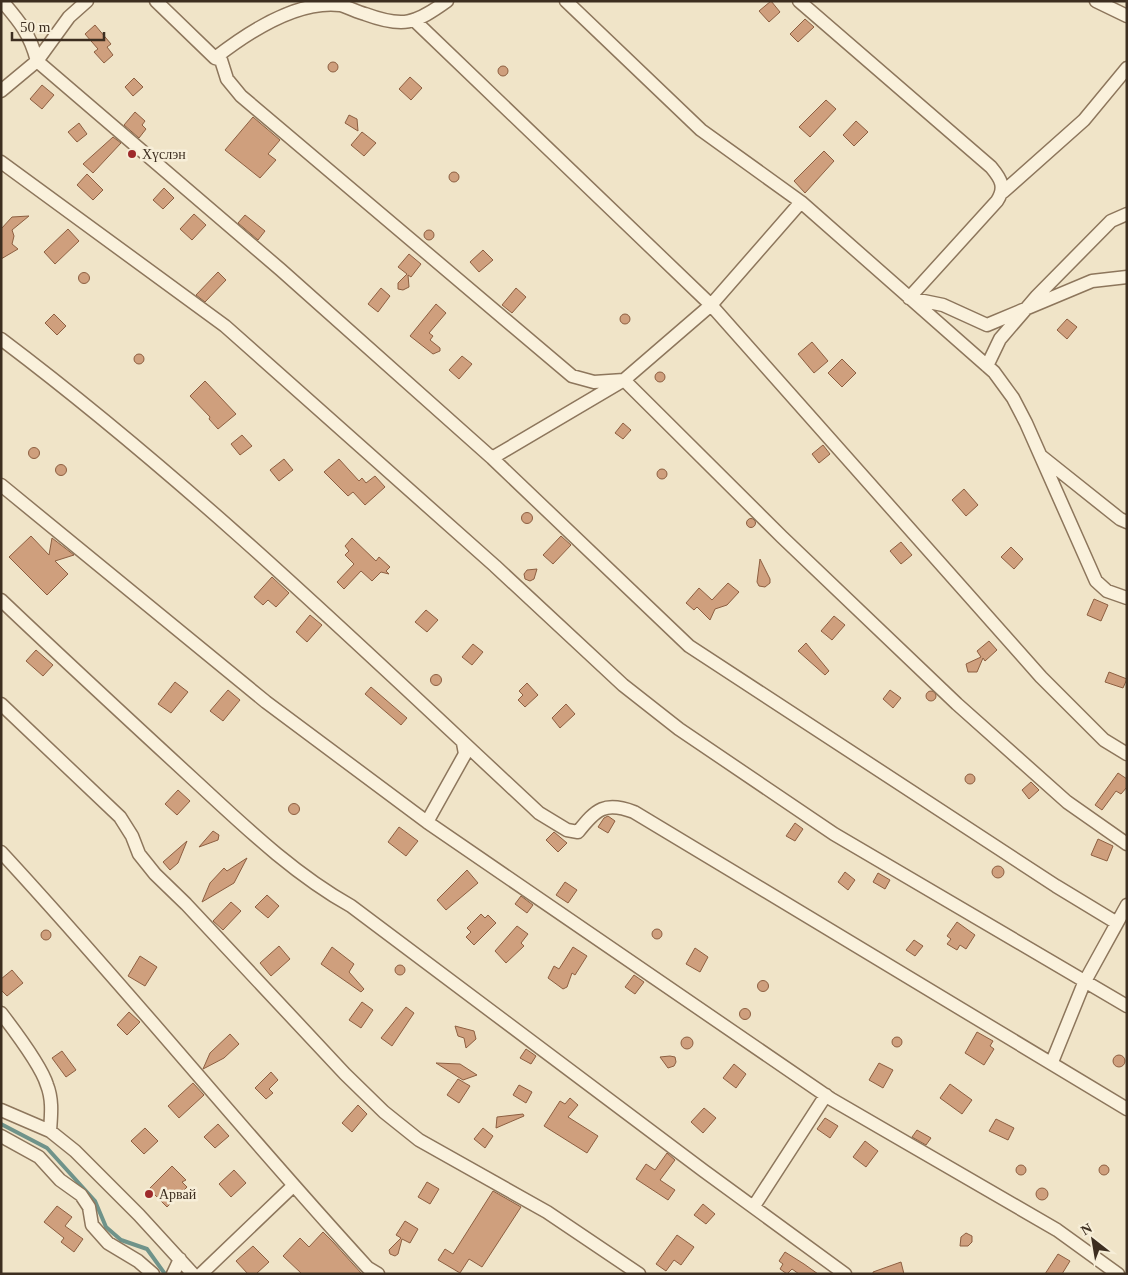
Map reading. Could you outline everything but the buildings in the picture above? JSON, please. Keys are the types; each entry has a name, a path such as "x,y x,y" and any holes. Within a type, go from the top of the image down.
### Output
{"street":[{"path":"2,1 22,24 32,41 36,61 281,270 492,458 689,646 1031,870 1117,923"},
{"path":"1,91 36,61 69,17 87,1"},
{"path":"156,1 215,58 221,60 227,79 241,96 572,376 594,382 624,380 782,537 957,704 1067,802 1127,844"},
{"path":"215,58 243,36 309,4 339,5 383,21 415,22 446,1"},
{"path":"566,1 701,130 800,202 987,366 1013,398 1096,581 1107,591 1127,598"},
{"path":"799,1 990,167 1002,182 1003,192"},
{"path":"1096,1 1127,16"},
{"path":"415,22 711,305 1041,677 1104,740 1127,754"},
{"path":"909,298 1003,192 1084,120 1127,68"},
{"path":"1,162 225,326 495,566 623,685 679,729 834,834 1084,983 1127,1006"},
{"path":"492,458 624,380 711,305 800,202"},
{"path":"987,366 1000,339 1025,310 1111,221 1127,214"},
{"path":"909,298 943,305 987,325 1092,281 1127,277"},
{"path":"1,339 82,400 249,543 539,813 567,830 578,832 592,815 605,808 618,806 634,812 1052,1062 1127,1109"},
{"path":"1039,454 1120,519 1127,522"},
{"path":"1,485 266,702 427,822 826,1095 1057,1230 1118,1274"},
{"path":"1,600 87,683 245,826 319,888 351,906 845,1274"},
{"path":"1,704 120,816 132,836 139,854 155,874 186,904 345,1074 384,1112 419,1140 548,1212 639,1274"},
{"path":"427,822 465,754 463,742"},
{"path":"1,852 75,932 293,1186 368,1268 378,1274"},
{"path":"1052,1062 1084,983 1127,905"},
{"path":"1,1013 12,1026 47,1084 51,1105 50,1131"},
{"path":"754,1206 826,1095"},
{"path":"1,1110 50,1131 75,1151 193,1274"},
{"path":"1,1136 39,1157 60,1180 81,1194 89,1207 92,1225 108,1243 138,1261 153,1274"},
{"path":"201,1274 293,1186"},
{"path":"173,1274 180,1259"}],"waterway":[{"path":"1,1124 47,1148 95,1201 106,1227 121,1240 147,1249 165,1274"}],"place":[{"name":"Хүслэн","path":"132,154"},
{"name":"Арвай","path":"149,1194"}]}
